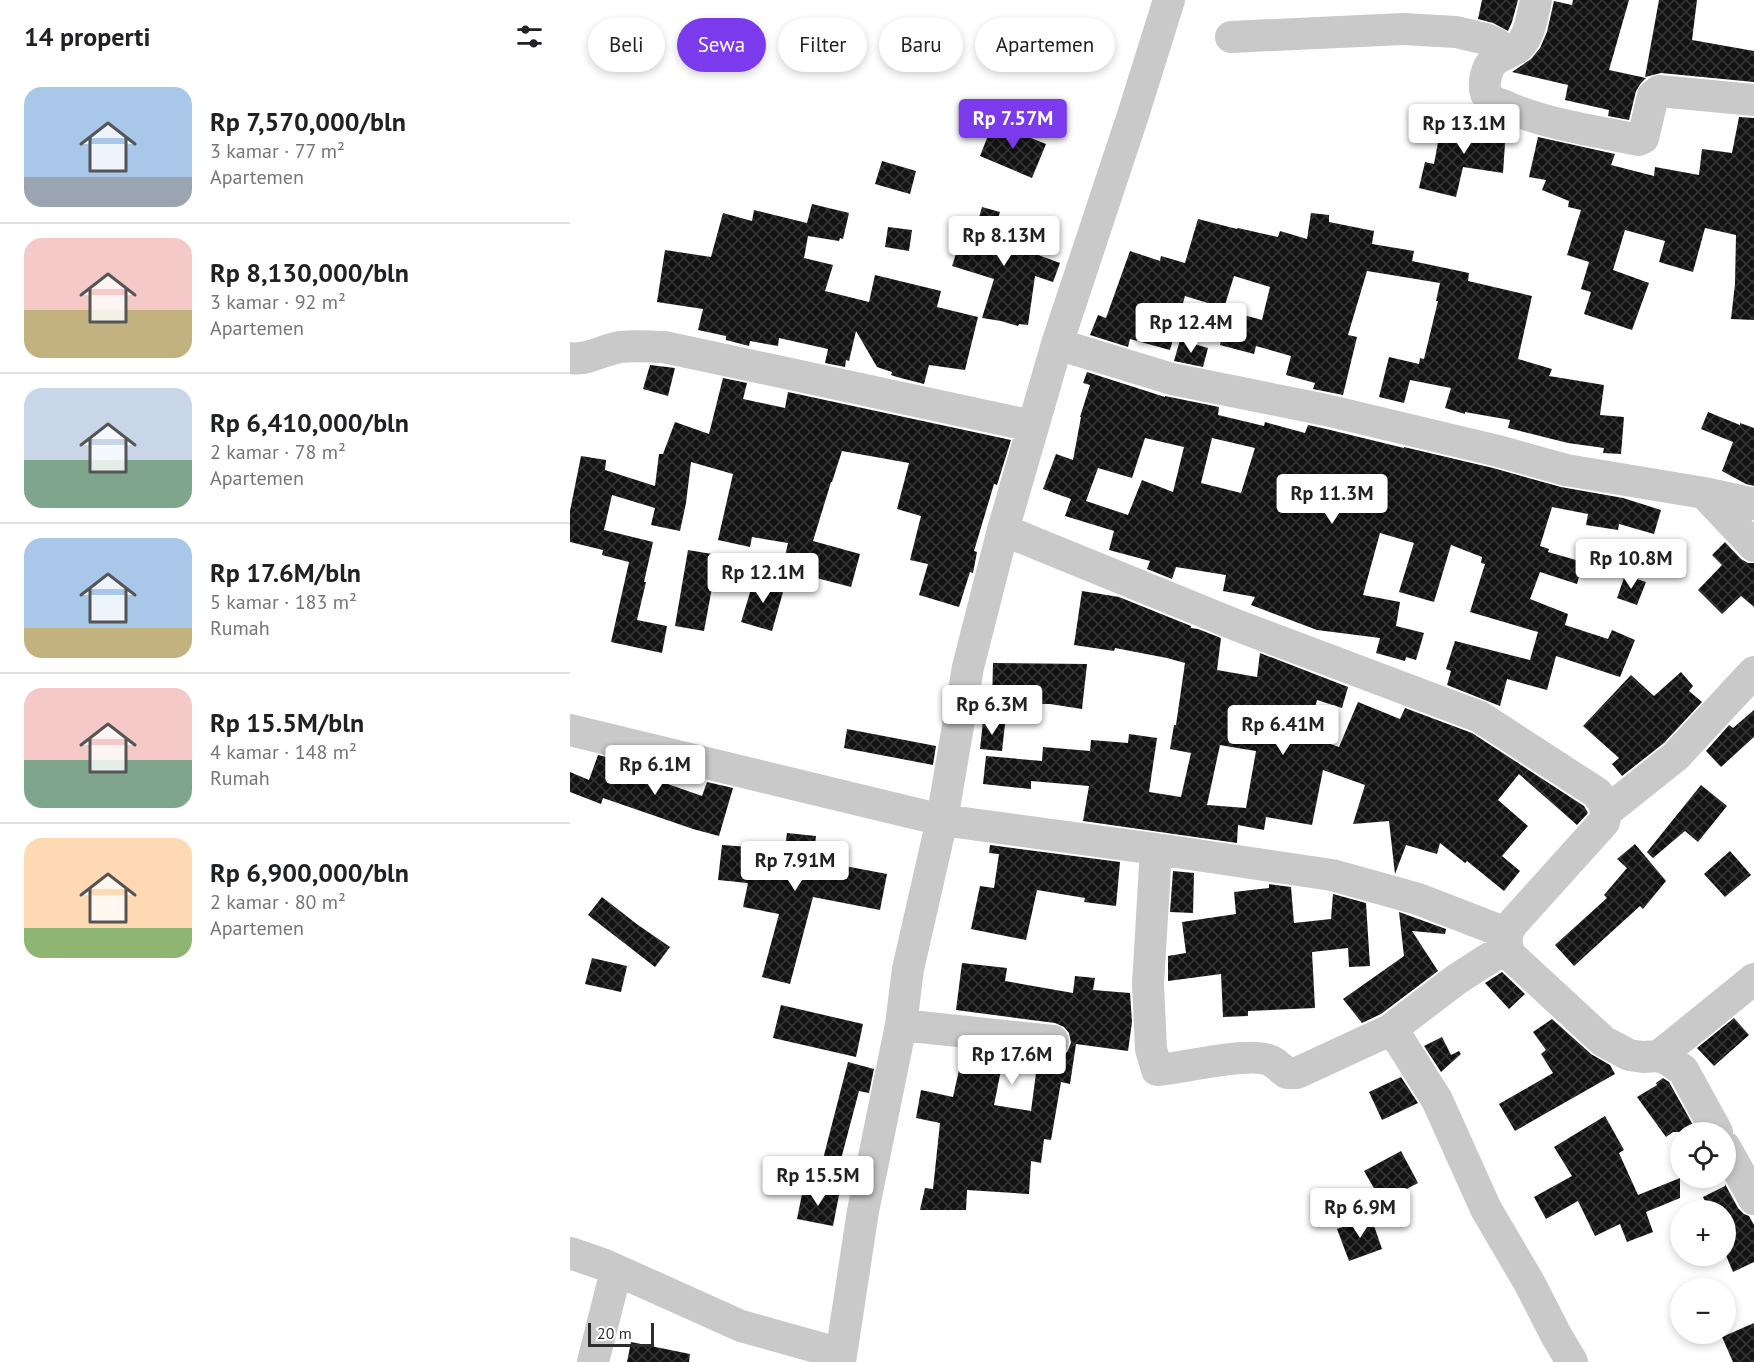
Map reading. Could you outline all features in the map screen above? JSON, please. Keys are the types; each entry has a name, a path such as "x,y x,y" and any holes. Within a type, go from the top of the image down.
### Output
{"street":[{"path":"570,1252 605,1265 741,1326 841,1358 863,1211 901,1024 908,969 942,820 968,667 1003,530 1057,344 1133,115 1168,0"},
{"path":"1536,0 1531,25 1523,40 1516,49 1505,53 1490,65 1486,76 1485,92 1497,103 1532,118 1639,140 1643,138 1653,96 1659,91 1754,100"},
{"path":"1231,36 1403,29 1456,32 1486,39 1497,44 1505,53"},
{"path":"1057,344 1172,379 1326,410 1498,451 1566,470 1704,493 1754,504"},
{"path":"570,358 597,355 618,347 664,347 1033,426"},
{"path":"1704,493 1754,546"},
{"path":"1003,530 1236,625 1480,717 1598,793 1607,811 1604,822 1513,923 1507,940 1510,955 1603,1041 1629,1055 1659,1056 1683,1070 1712,1122"},
{"path":"1607,811 1676,756 1754,672"},
{"path":"570,730 942,820 1332,875 1418,899 1507,940"},
{"path":"1156,849 1148,984 1151,1049 1157,1070 1246,1058 1272,1061 1287,1073 1297,1073 1390,1030 1507,940"},
{"path":"1659,1056 1754,979"},
{"path":"901,1024 1053,1041"},
{"path":"1390,1030 1437,1100 1486,1209 1572,1362"},
{"path":"1736,1166 1754,1199"},
{"path":"593,1362 616,1271"}],"building":[{"path":"1482,0 1518,0 1508,31 1493,23 1478,19"},
{"path":"1573,0 1629,0 1609,70 1646,78 1636,91 1629,120 1608,116 1609,110 1565,100 1568,85 1512,72 1531,59 1540,48 1547,32 1554,1 1572,5"},
{"path":"1659,0 1697,0 1692,40 1754,51 1754,82 1661,73 1645,77"},
{"path":"1739,117 1754,118 1754,320 1731,319 1735,284 1736,235 1705,228 1693,272 1659,262 1665,241 1625,230 1613,270 1649,283 1632,330 1584,314 1591,292 1581,289 1589,262 1567,255 1581,210 1568,207 1569,201 1542,190 1546,180 1529,177 1538,137 1615,154 1611,165 1654,176 1655,167 1699,175 1702,149 1732,153"},
{"path":"1461,118 1506,129 1503,173 1463,167 1456,197 1419,188 1425,162 1434,164 1441,126 1458,129"},
{"path":"993,123 1046,144 1032,178 980,156"},
{"path":"882,161 916,171 910,194 875,184"},
{"path":"812,204 849,213 843,239 840,238 839,241 808,236 804,258 833,265 825,291 869,302 875,275 941,291 937,307 978,317 965,370 929,365 924,384 891,375 892,372 877,367 856,331 849,361 846,360 845,367 825,363 828,349 779,338 778,346 750,341 749,346 726,340 726,336 698,330 703,309 657,302 665,250 711,257 723,213 752,221 754,210 807,223"},
{"path":"982,207 1000,212 997,222 1027,228 1022,249 1060,263 1053,282 1035,276 1028,325 1019,324 1018,326 982,318 994,279 952,266 961,239 972,242"},
{"path":"1311,213 1329,215 1329,222 1374,231 1372,244 1414,251 1412,261 1469,273 1468,281 1532,296 1518,359 1552,369 1549,376 1604,385 1600,415 1624,417 1621,454 1603,453 1604,448 1568,443 1508,428 1510,420 1465,412 1465,414 1445,408 1451,388 1410,380 1404,403 1379,397 1389,357 1419,364 1420,358 1424,359 1440,283 1367,271 1348,335 1357,337 1343,395 1313,389 1315,383 1286,375 1291,356 1256,346 1254,354 1220,345 1229,311 1262,320 1270,287 1234,276 1224,308 1185,296 1170,350 1130,339 1128,347 1090,335 1098,315 1106,318 1130,251 1160,261 1161,256 1185,263 1198,219 1278,237 1280,231 1307,239"},
{"path":"888,227 912,230 909,251 885,247"},
{"path":"1180,340 1208,348 1203,367 1174,361"},
{"path":"650,365 675,368 668,396 643,389"},
{"path":"1087,372 1165,397 1219,407 1218,415 1264,426 1265,422 1305,433 1308,425 1322,428 1493,468 1561,487 1623,498 1661,510 1654,534 1619,524 1618,530 1586,525 1588,514 1552,507 1540,546 1549,549 1548,552 1583,562 1577,584 1540,572 1530,599 1568,614 1565,625 1608,639 1612,630 1635,640 1620,677 1556,656 1547,690 1507,679 1500,706 1447,685 1451,671 1446,669 1455,641 1530,660 1538,632 1470,612 1485,564 1481,563 1482,557 1451,545 1434,602 1399,592 1414,543 1380,533 1363,595 1400,602 1396,626 1424,633 1416,660 1406,657 1405,661 1376,653 1380,638 1317,630 1251,605 1255,597 1223,591 1226,575 1176,567 1172,579 1147,569 1150,561 1109,550 1114,531 1065,516 1071,499 1043,489 1056,454 1073,460 1080,417 1090,385 1083,383","holes":["1145,438 1184,447 1173,492 1142,480 1128,515 1086,501 1098,468 1132,478","1212,438 1255,448 1241,493 1201,483"]},
{"path":"723,378 747,383 743,399 785,408 788,392 1011,440 997,485 994,484 974,551 977,552 973,573 970,572 959,607 919,595 928,564 910,560 921,516 897,509 909,463 842,451 813,541 860,554 851,587 782,569 788,543 752,537 750,547 718,540 733,474 691,462 680,531 651,525 655,508 612,495 604,530 653,542 637,620 667,626 662,653 611,642 629,562 602,555 603,550 570,542 570,511 581,456 606,460 605,470 655,486 659,454 663,454 675,422 709,434"},
{"path":"1708,412 1754,428 1754,486 1722,471 1733,442 1701,429"},
{"path":"1725,542 1741,559 1754,563 1754,607 1741,596 1722,614 1698,590 1722,565 1712,555"},
{"path":"688,550 718,555 704,631 675,626"},
{"path":"1625,575 1646,582 1637,605 1617,598"},
{"path":"755,576 785,585 772,631 741,622"},
{"path":"1082,591 1119,597 1191,626 1191,628 1221,638 1217,670 1257,677 1260,653 1348,687 1342,708 1317,700 1307,736 1339,747 1358,702 1400,719 1405,708 1472,733 1584,806 1588,813 1577,825 1519,774 1498,800 1528,826 1502,856 1520,871 1504,891 1440,843 1437,854 1406,845 1395,874 1389,821 1353,824 1365,785 1323,770 1312,825 1266,817 1264,830 1238,825 1237,843 1083,821 1089,786 1031,781 1031,789 983,784 986,756 1042,761 1043,747 1090,751 1091,740 1128,743 1129,734 1157,738 1149,792 1181,797 1191,753 1170,749 1185,663 1115,648 1114,651 1074,645","holes":["1220,745 1256,751 1246,808 1207,805"]},
{"path":"993,663 1087,664 1082,709 1050,704 992,704"},
{"path":"1681,672 1693,686 1689,691 1702,702 1664,743 1622,776 1612,764 1619,758 1583,726 1631,675 1654,696"},
{"path":"1754,710 1754,737 1721,767 1706,751 1729,725 1733,728"},
{"path":"983,721 1005,724 1002,751 980,749"},
{"path":"847,729 936,746 933,765 844,748"},
{"path":"598,755 618,760 616,766 702,796 707,782 733,788 719,836 603,798 601,804 570,792 570,772 589,780"},
{"path":"1701,785 1727,806 1698,842 1685,831 1653,858 1647,852"},
{"path":"787,833 816,836 813,860 887,874 880,910 813,897 790,984 762,977 779,914 743,907 748,883 718,880 722,845 749,847 784,854"},
{"path":"1635,844 1666,881 1643,909 1640,906 1574,966 1555,945 1607,898 1604,895 1627,868 1617,859"},
{"path":"990,845 1120,862 1116,906 1084,902 1085,898 1037,890 1026,940 971,929 980,886 994,888 999,854 989,853"},
{"path":"1730,851 1751,875 1725,897 1704,874"},
{"path":"1173,871 1194,873 1193,913 1170,912"},
{"path":"1269,884 1291,887 1294,923 1331,919 1333,894 1366,903 1370,966 1349,967 1348,948 1312,952 1315,1008 1248,1011 1248,1016 1223,1017 1221,974 1168,981 1168,956 1186,953 1182,922 1236,914 1234,892 1269,888"},
{"path":"602,897 670,947 655,967 588,915"},
{"path":"1399,912 1446,929 1445,934 1412,931 1438,971 1381,1014 1362,1023 1343,999 1404,956"},
{"path":"592,958 627,966 621,992 585,984"},
{"path":"962,963 1007,968 1005,981 1073,993 1075,976 1095,978 1093,990 1130,993 1132,1022 1128,1051 1076,1044 1070,1084 1061,1082 1051,1140 1044,1139 1041,1163 1031,1161 1029,1194 967,1190 966,1210 920,1210 925,1188 933,1189 940,1123 916,1118 921,1090 953,1097 962,1056 1002,1065 994,1105 1031,1111 1038,1058 1060,1058 1067,1052 1071,1043 1069,1033 1064,1027 1055,1023 956,1010"},
{"path":"1502,972 1525,994 1509,1009 1485,983"},
{"path":"781,1005 863,1024 856,1057 773,1038"},
{"path":"1734,1018 1749,1035 1714,1066 1697,1048"},
{"path":"1552,1019 1591,1054 1610,1065 1615,1074 1515,1131 1499,1104 1553,1073 1541,1054 1546,1050 1533,1032"},
{"path":"1442,1037 1451,1055 1459,1051 1461,1054 1441,1072 1424,1046"},
{"path":"848,1062 874,1069 869,1093 859,1091 840,1163 823,1159"},
{"path":"1401,1077 1418,1103 1382,1120 1369,1092"},
{"path":"1663,1078 1669,1082 1691,1122 1670,1122 1670,1134 1666,1137 1637,1097 1657,1085 1656,1083"},
{"path":"1605,1116 1624,1150 1619,1153 1638,1195 1670,1182 1670,1188 1680,1188 1680,1198 1670,1200 1670,1202 1646,1212 1653,1232 1627,1242 1620,1224 1595,1236 1578,1201 1546,1219 1534,1197 1572,1176 1554,1147"},
{"path":"1401,1151 1418,1183 1382,1202 1364,1171"},
{"path":"1721,1188 1727,1188 1734,1200 1704,1200 1703,1197"},
{"path":"803,1189 839,1195 833,1226 797,1219"},
{"path":"1736,1204 1744,1214 1749,1216 1754,1225 1754,1262 1733,1272 1730,1266 1736,1266"},
{"path":"1371,1217 1382,1249 1349,1261 1337,1229"},
{"path":"1754,1323 1754,1362 1733,1362 1725,1344 1736,1344 1736,1331"},
{"path":"631,1342 690,1354 689,1362 627,1362"}]}
